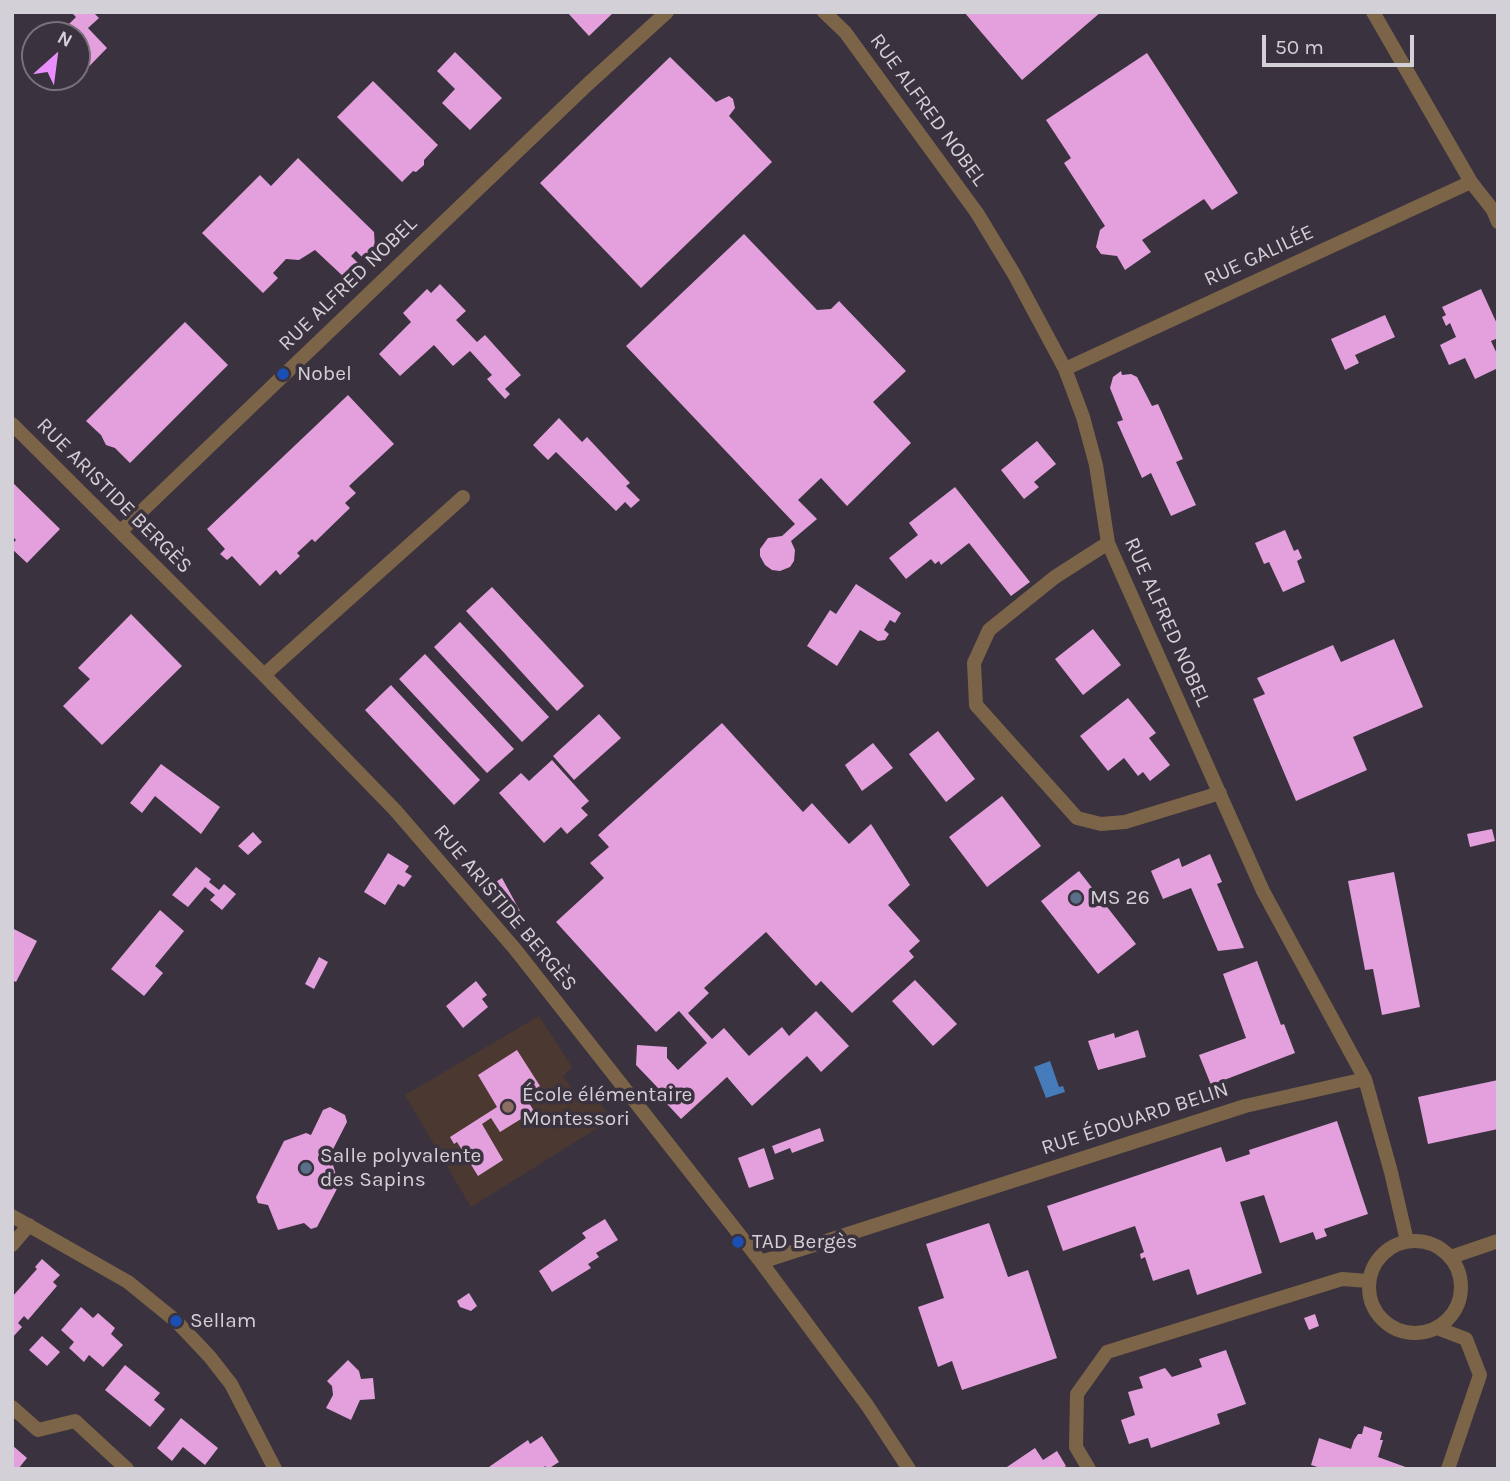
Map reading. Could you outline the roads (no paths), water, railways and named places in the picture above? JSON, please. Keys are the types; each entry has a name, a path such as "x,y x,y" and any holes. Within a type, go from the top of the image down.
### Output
{"street":[{"name":"RUE ALFRED NOBEL","path":"121,531 460,205 667,12"},
{"name":"RUE ALFRED NOBEL","path":"824,12 845,32 977,213 1014,274 1065,369 1083,417 1096,466 1108,543 1263,891 1365,1079"},
{"path":"1373,12 1471,182 1493,210 1498,222"},
{"name":"RUE GALILÉE","path":"1065,369 1471,182"},
{"name":"RUE ARISTIDE BERGÈS","path":"12,424 395,810 515,949 761,1262 867,1405 909,1469"},
{"path":"264,675 463,497"},
{"path":"1108,543 1055,577 989,630 974,663 976,705 1077,818 1101,824 1125,822 1220,793"},
{"path":"1365,1079 1391,1172 1406,1241"},
{"name":"RUE ÉDOUARD BELIN","path":"761,1262 1245,1106 1365,1079"},
{"path":"12,1216 128,1282 176,1321 231,1384 261,1437 275,1469"},
{"path":"12,1245 29,1225"},
{"path":"1406,1241 1431,1243 1451,1257 1460,1276 1461,1296 1452,1315 1437,1328 1416,1334 1394,1330 1370,1303 1368,1281 1374,1264 1387,1249 1406,1241"},
{"path":"1451,1257 1498,1241"},
{"path":"1089,1469 1076,1447 1077,1394 1107,1352 1342,1279 1368,1281"},
{"path":"1437,1328 1466,1339 1480,1376 1448,1469"},
{"path":"12,1407 38,1430 75,1421 127,1469"}],"water":[{"path":"1050,1061 1059,1087 1063,1086 1065,1092 1046,1098 1034,1067"}],"place":[{"name":"Nobel","path":"283,374"},
{"name":"MS 26","path":"1076,898"},
{"name":"École élémentaire Montessori","path":"508,1107"},
{"name":"Salle polyvalente des Sapins","path":"306,1168"},
{"name":"TAD Bergès","path":"738,1242"},
{"name":"Sellam","path":"176,1321"}]}
